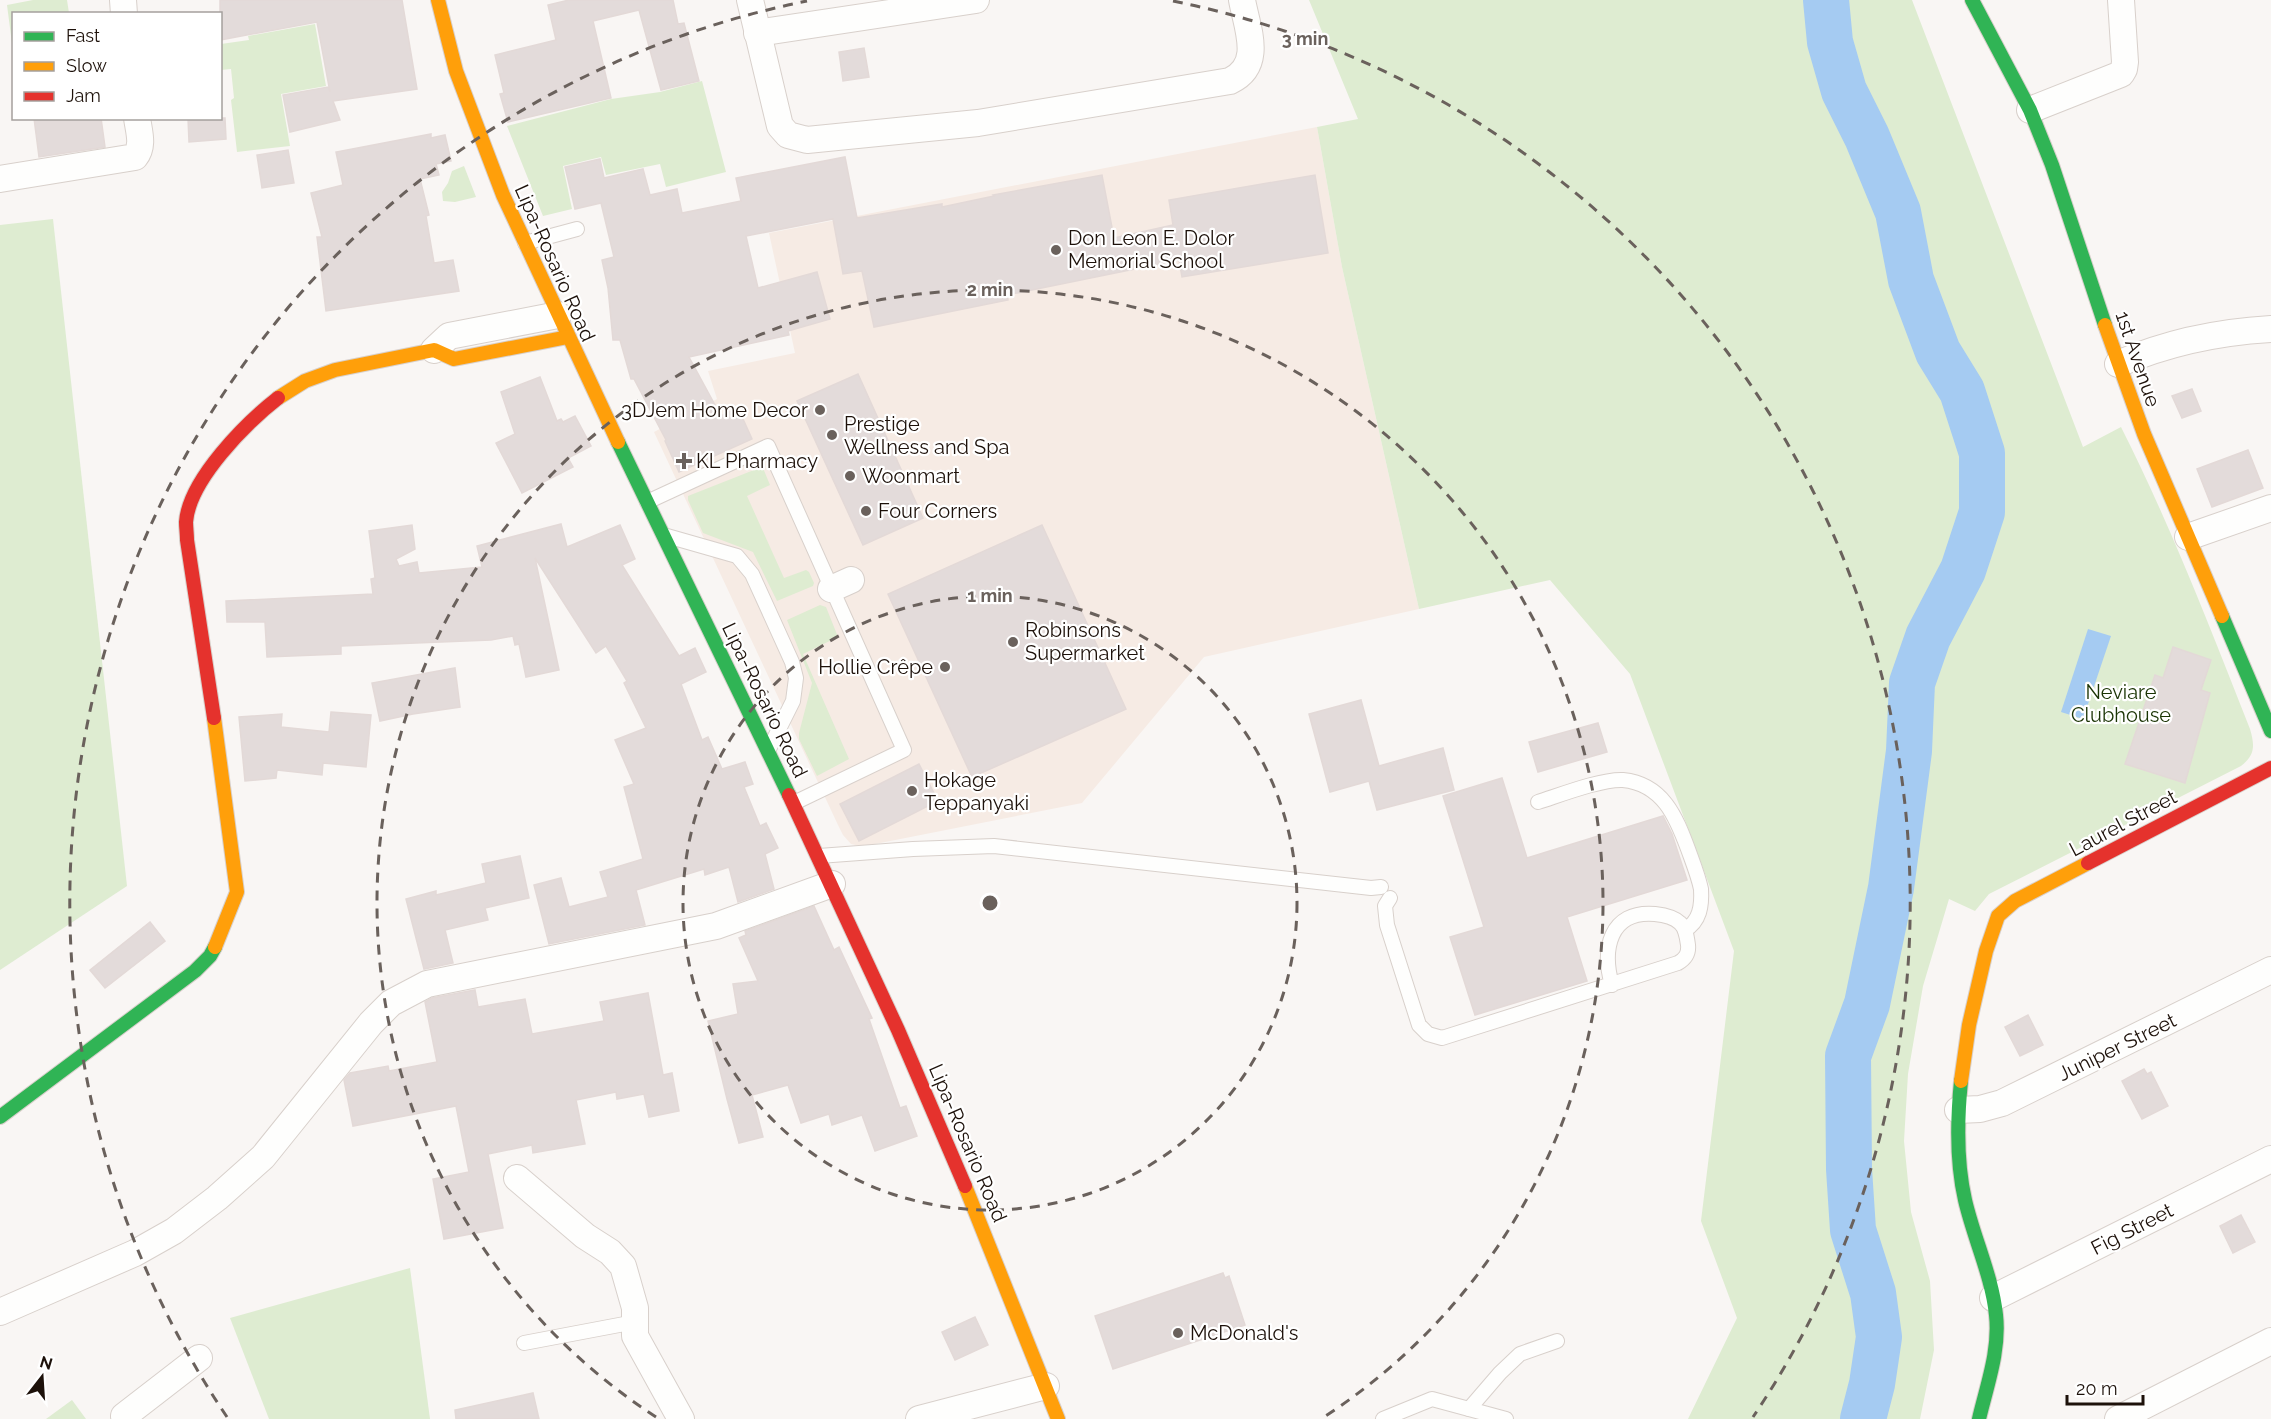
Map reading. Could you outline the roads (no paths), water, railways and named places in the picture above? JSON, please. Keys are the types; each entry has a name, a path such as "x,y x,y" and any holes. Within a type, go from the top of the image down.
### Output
{"street":[{"name":"Lipa-Rosario Road","path":"438,0 456,71 492,170 646,502 832,884 950,1149 1058,1419"},
{"path":"750,0 780,126 788,135 807,140 1004,119 1230,81 1245,72 1251,58 1242,0"},
{"path":"757,33 976,0"},
{"name":"1st Avenue","path":"1972,0 2030,110 2052,165 2118,364 2144,434 2271,731"},
{"path":"2030,110 2121,74 2125,62 2121,0"},
{"path":"0,179 135,158 140,150 137,120"},
{"path":"0,1117 195,971 210,956 219,940 237,892 187,540 186,521 191,501 202,480 227,447 256,415 280,396 305,381 345,367 434,350 449,336 563,326"},
{"path":"2118,364 2138,355 2201,338 2271,329"},
{"path":"2188,537 2271,508"},
{"name":"Laurel Street","path":"1958,1110 1965,1040 1987,948 1997,917 2015,902 2271,768"},
{"path":"0,1312 135,1253 174,1231 217,1198 263,1157 371,1023 392,1003 427,984 716,926 832,884"},
{"name":"Juniper Street","path":"1958,1110 1980,1109 2002,1103 2271,970"},
{"path":"1958,1110 1962,1185 1993,1298 1996,1318 1992,1375 1980,1419"},
{"name":"Fig Street","path":"1993,1298 2271,1159"},
{"path":"517,1178 585,1236 610,1252 623,1266 635,1308 635,1336 681,1419"},
{"path":"2118,1419 2271,1341"},
{"path":"126,1419 124,1416 199,1358"},
{"path":"919,1419 1046,1386"}],"lane":[{"path":"525,243 576,229"},
{"path":"646,502 768,446 841,584 904,750 794,803"},
{"path":"663,535 737,556 752,574 792,662 796,678 793,700 768,751"},
{"path":"1538,802 1601,783 1622,780 1645,786 1663,799 1676,818 1701,889 1702,899 1696,920 1685,930"},
{"path":"819,856 994,846 1371,888 1386,893 1387,924 1419,1025 1428,1034 1442,1038 1612,985 1684,960 1689,950 1685,930 1680,923 1663,915 1642,914 1621,923 1614,931 1607,951 1607,969 1612,985"},
{"path":"524,1343 635,1322"},
{"path":"1469,1409 1520,1354 1557,1341"},
{"path":"1383,1419 1432,1399 1506,1419"}],"water":[{"path":"2088,629 2111,636 2083,719 2061,712"}],"waterway":[{"path":"1826,0 1830,42 1844,91 1867,137 1898,212 1911,280 1938,352 1962,391 1982,453 1982,512 1963,570 1928,637 1912,683 1909,751 1891,888 1867,1004 1848,1056 1849,1169 1853,1230 1873,1293 1879,1337 1872,1384 1863,1419"}],"place":[{"name":"Don Leon E. Dolor Memorial School","path":"1056,250"},
{"name":"3DJem Home Decor","path":"820,410"},
{"name":"Prestige Wellness and Spa","path":"832,435"},
{"name":"KL Pharmacy","path":"684,461"},
{"name":"Woonmart","path":"850,476"},
{"name":"Four Corners","path":"866,511"},
{"name":"Robinsons Supermarket","path":"1013,642"},
{"name":"Hollie Crêpe","path":"945,667"},
{"name":"Hokage Teppanyaki","path":"912,791"},
{"name":"McDonald's","path":"1178,1333"}],"park label":[{"name":"Neviare Clubhouse","path":"2121,704"}]}
